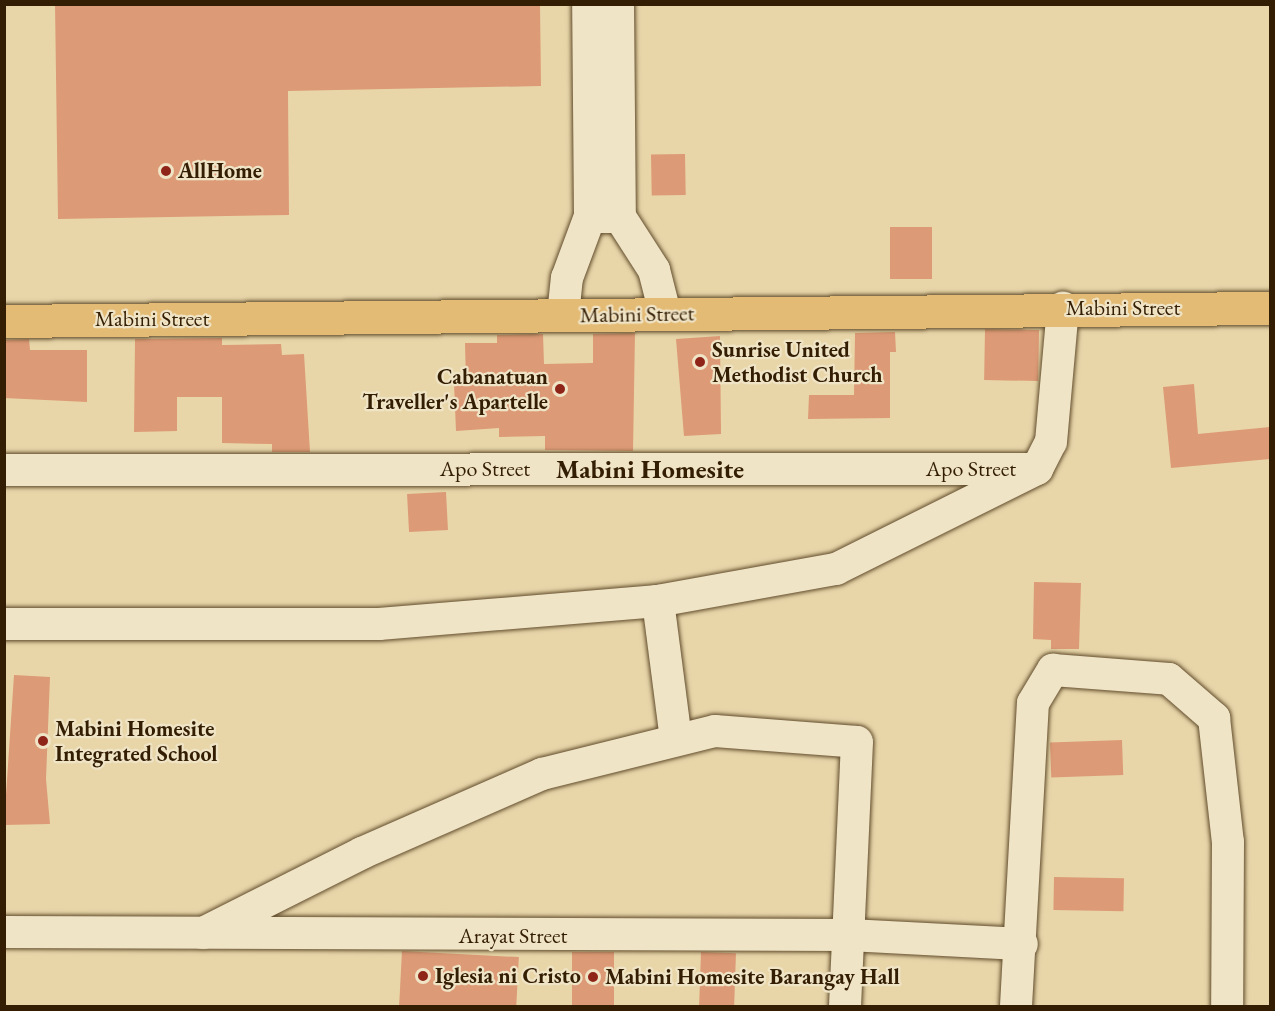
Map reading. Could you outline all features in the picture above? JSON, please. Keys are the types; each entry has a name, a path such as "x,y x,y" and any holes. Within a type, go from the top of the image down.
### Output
{"main road":[{"name":"Mabini Street","path":"4,321 1063,308 1270,308"}],"street":[{"path":"588,4 605,217 654,270 665,314"},
{"path":"562,315 567,278 605,217 618,4"},
{"path":"4,624 379,624 658,601 836,568 1037,469 1051,442 1063,308"},
{"name":"Apo Street","path":"4,470 1037,469"},
{"path":"658,601 676,739"},
{"path":"1016,1006 1022,944 1033,703 1053,670 1169,679 1214,718 1228,842 1227,1006"},
{"path":"196,936 362,853 542,774 715,731 857,742 845,1006"},
{"name":"Arayat Street","path":"4,932 196,936 849,935 1022,944"}],"building":[{"path":"55,4 540,4 541,86 288,91 289,215 58,219"},
{"path":"685,154 686,195 652,196 651,155"},
{"path":"890,227 932,227 932,279 890,279"},
{"path":"985,329 1039,330 1038,381 984,380"},
{"path":"895,332 896,352 890,352 890,418 808,419 809,395 854,395 855,333"},
{"path":"635,333 633,451 545,450 545,436 499,437 499,428 456,431 454,384 466,383 465,343 497,343 497,335 543,334 544,364 593,363 593,334"},
{"path":"720,336 721,434 684,436 676,339"},
{"path":"222,338 222,345 281,344 282,355 304,354 310,452 272,452 272,444 222,443 222,397 177,397 177,431 134,432 135,339"},
{"path":"29,339 30,350 87,350 87,402 4,398 4,340"},
{"path":"1194,384 1198,434 1270,427 1270,459 1171,468 1163,387"},
{"path":"446,492 448,530 409,532 407,494"},
{"path":"1034,582 1081,583 1079,649 1051,649 1051,640 1033,639"},
{"path":"14,675 50,677 46,779 50,824 4,825"},
{"path":"1122,740 1123,775 1051,777 1050,743"},
{"path":"1054,877 1124,878 1123,911 1053,910"},
{"path":"402,951 519,957 516,1006 399,1006"},
{"name":"Mabini Homesite Barangay Hall","path":"572,952 614,952 614,1006 572,1006"},
{"path":"701,952 736,953 734,1006 699,1006"}],"place":[{"name":"AllHome","path":"166,171"},
{"name":"Sunrise United Methodist Church","path":"700,362"},
{"name":"Cabanatuan Traveller's Apartelle","path":"560,389"},
{"name":"Mabini Homesite Integrated School","path":"43,741"},
{"name":"Iglesia ni Cristo","path":"423,976"},
{"name":"Mabini Homesite Barangay Hall","path":"593,977"}],"district":[{"name":"Mabini Homesite","path":"650,470"}]}
